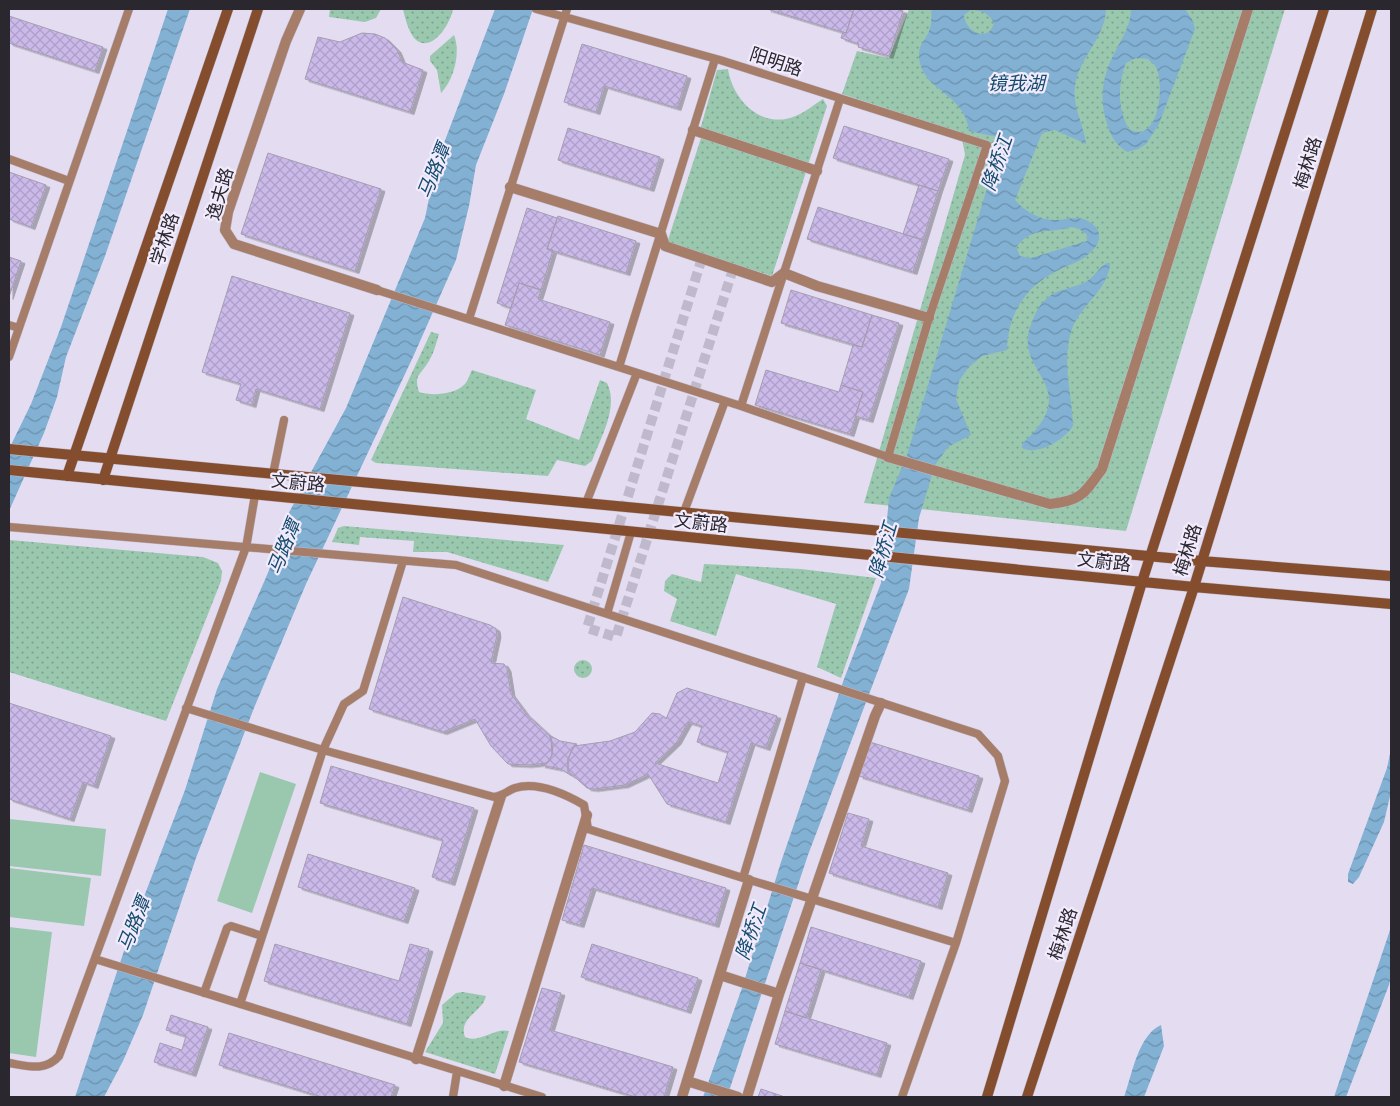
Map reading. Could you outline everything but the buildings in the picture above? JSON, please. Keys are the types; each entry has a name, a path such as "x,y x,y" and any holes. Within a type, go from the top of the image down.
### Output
{"main road":[{"name":"学林路","path":"67,476 228,9"},
{"name":"学林路","path":"103,480 258,9"},
{"name":"梅林路","path":"987,1097 1150,556 1324,9"},
{"name":"梅林路","path":"1027,1097 1194,587 1372,9"},
{"name":"文蔚路","path":"9,449 109,460 300,476 1202,561 1391,576"},
{"name":"文蔚路","path":"9,470 1142,582 1391,604"}],"street":[{"name":"逸夫路","path":"300,9 283,50 228,212 225,230 234,244 377,290"},
{"path":"889,457 1050,504 1071,502 1088,488 1102,469 1248,9"},
{"path":"693,130 817,171"},
{"path":"510,187 661,234 665,246 772,282 784,273 817,286 929,318"},
{"path":"747,1097 779,994 879,702"},
{"path":"416,1059 501,796"},
{"path":"504,1086 587,815"},
{"path":"682,1097 720,975 746,879"},
{"path":"720,975 779,994"},
{"path":"687,1081 738,1097"}],"lane":[{"path":"9,357 129,9"},
{"name":"阳明路","path":"536,9 554,14 566,13 987,145 929,318"},
{"path":"469,319 566,13"},
{"path":"619,368 715,59"},
{"path":"741,406 840,98"},
{"path":"9,159 69,181"},
{"path":"377,290 741,406 889,457 929,318"},
{"path":"9,325 19,328"},
{"path":"586,504 637,373"},
{"path":"684,512 725,401"},
{"path":"273,474 284,420"},
{"path":"9,1063 41,1067 52,1064 59,1056 246,548 255,495"},
{"path":"9,527 456,565 978,734 998,756 1005,781 956,943 902,1097"},
{"path":"607,614 631,532"},
{"path":"240,1004 323,750 344,704 363,691 403,561"},
{"path":"746,879 803,677"},
{"path":"186,708 323,750 494,797 528,785 550,790 569,796 584,805 588,829 812,900 956,943"},
{"path":"204,993 227,928 231,926 262,936"},
{"path":"95,959 542,1097"},
{"path":"453,1097 457,1072"}],"green space":[{"path":"330,9 381,9 376,18 365,22 329,17"},
{"path":"403,9 453,9 448,22 439,36 427,43 420,42 414,38 408,28"},
{"path":"909,9 1285,9 1126,531 864,503 965,155 961,133 842,94 857,51 889,58"},
{"path":"454,35 457,49 455,66 450,81 441,93 437,70 430,61 430,56"},
{"path":"728,69 734,89 740,98 747,106 764,117 775,119 791,118 823,99 827,106 808,165 700,130 717,70"},
{"path":"701,138 806,172 772,276 667,243"},
{"path":"431,332 439,334 431,357 418,376 419,392 436,394 460,388 465,384 472,370 536,390 526,419 579,440 600,380 607,383 610,392 610,412 592,461 585,466 557,460 548,476 376,463 371,460"},
{"path":"344,526 564,545 548,582 447,552 413,552 414,541 360,537 359,545 332,542 338,528"},
{"path":"10,540 203,557 218,563 222,571 221,581 166,721 9,672"},
{"path":"704,564 801,569 876,578 841,678 817,667 836,604 736,574 716,636 670,621 677,599 664,591 665,581 672,574 701,582"},
{"path":"583,660 589,663 592,669 589,675 583,678 577,675 574,669 577,663"},
{"path":"260,772 296,784 252,913 217,901"},
{"path":"9,819 106,829 101,876 9,866"},
{"path":"9,868 91,878 84,926 9,917"},
{"path":"9,927 52,932 36,1057 9,1053"},
{"path":"463,992 486,996 484,1002 465,1024 465,1037 470,1039 498,1031 509,1031 495,1074 425,1052 443,1023 442,1005 456,993"}],"water":[{"path":"168,9 190,9 105,256 66,357 57,397 44,433 9,511 9,449 31,404 61,327"},
{"name":"马路潭","path":"495,9 533,9 504,94 476,165 469,206 456,260 413,357 306,584 254,708 196,858 143,1015 123,1061 104,1097 75,1097 130,933 185,790 217,689 279,545 280,529 346,408 425,218 436,164"},
{"path":"932,9 1106,9 1105,20 1097,39 1081,67 1075,87 1075,101 1086,144 1055,130 1042,133 1015,200 1032,214 1044,219 1077,218 1088,221 1099,233 1099,240 1085,257 1058,270 1034,286 1017,308 1008,335 1007,350 982,356 968,368 959,381 956,399 971,435 948,447 935,465 919,518 909,589 808,855 727,1097 703,1097 742,988 781,862 844,679 881,583 889,498 907,455 1002,138 969,131 966,118 959,107 926,76 921,66 919,53 920,47 930,28","holes":["971,10 984,13 990,17 994,23 987,33 977,33 968,26 964,15","1071,227 1078,228 1087,235 1087,241 1031,258 1020,256 1016,247 1029,236 1035,233"]},
{"path":"1131,9 1185,9 1192,19 1195,29 1159,124 1146,144 1138,149 1127,152 1116,142 1109,130 1104,111 1103,86 1111,60 1126,31","holes":["1136,58 1148,59 1156,67 1159,75 1159,99 1153,121 1147,129 1139,132 1129,129 1125,121 1122,113 1120,87 1126,63"]},
{"path":"1107,263 1110,263 1105,281 1076,321 1069,341 1067,365 1073,426 1050,445 1035,450 1022,448 1022,444 1040,424 1048,407 1048,393 1030,355 1028,340 1034,316 1041,304 1050,295 1087,281"},
{"path":"1391,749 1391,792 1384,822 1359,877 1353,884 1348,882 1348,874 1387,768"},
{"path":"1391,927 1391,976 1389,985 1346,1097 1334,1097"},
{"path":"1161,1025 1164,1046 1144,1097 1124,1097 1141,1046 1153,1030"}],"tunnel":[{"path":"702,258 587,628 616,637 733,269"}],"water label":[{"name":"镜我湖","path":"1016,83"},
{"name":"降桥江","path":"997,163"},
{"name":"降桥江","path":"883,550"},
{"name":"降桥江","path":"751,932"}]}
